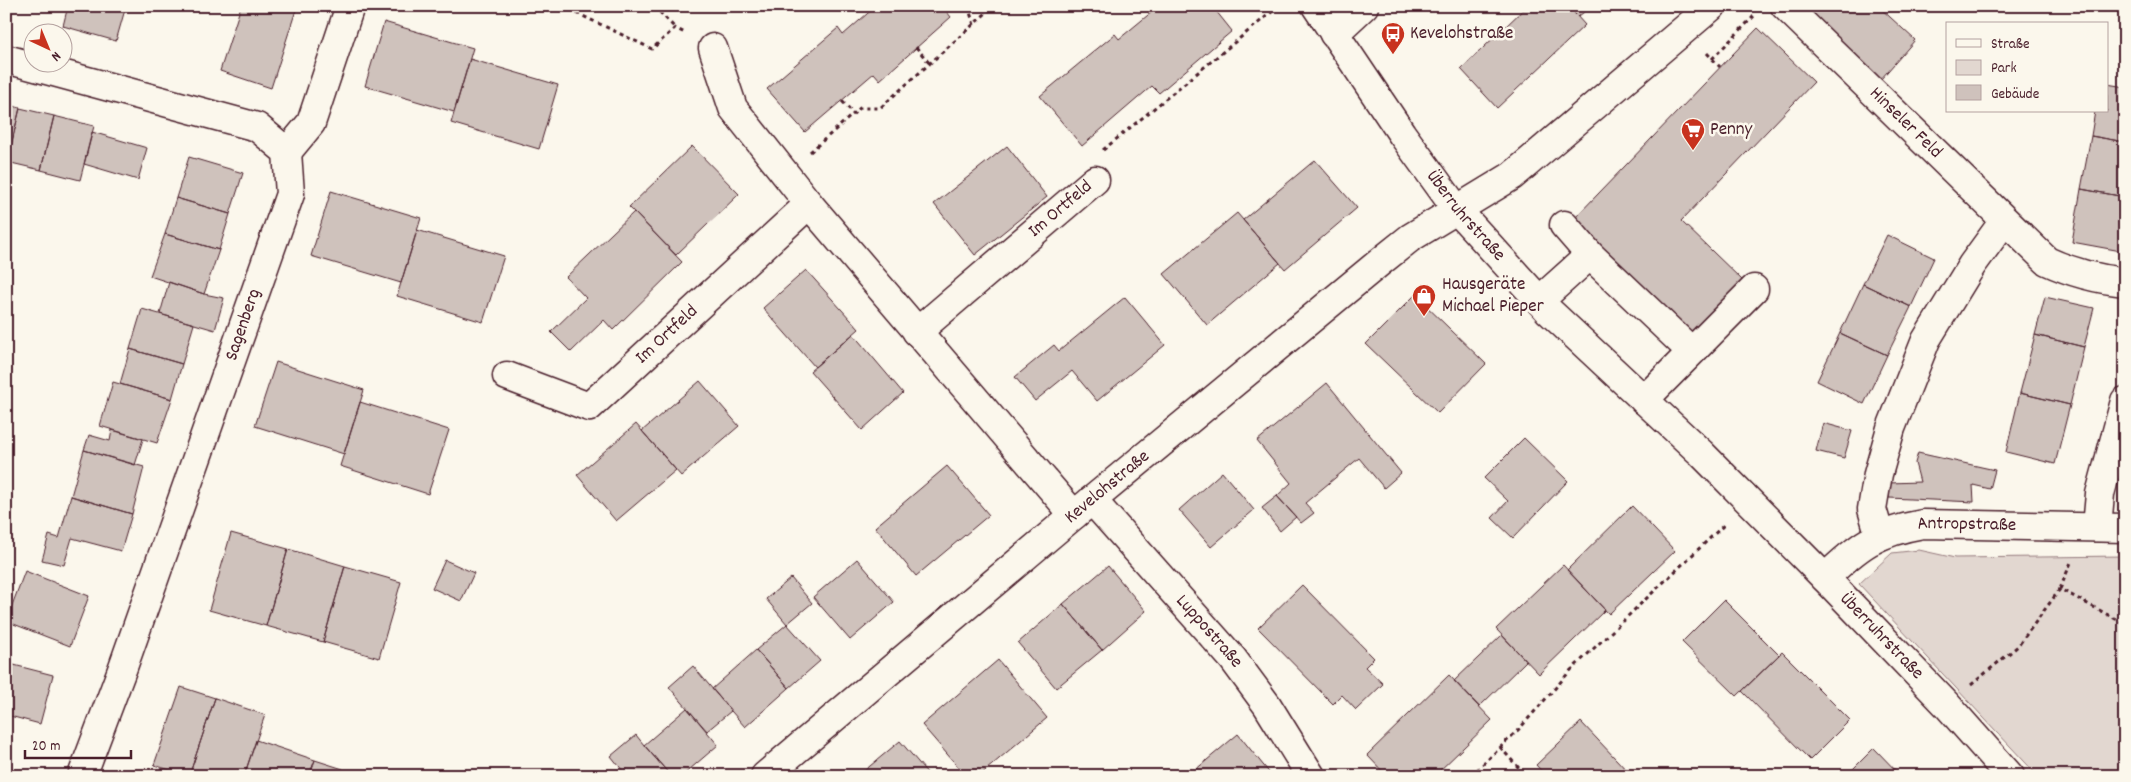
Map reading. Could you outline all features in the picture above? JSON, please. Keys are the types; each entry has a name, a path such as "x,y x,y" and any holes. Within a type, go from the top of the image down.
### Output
{"street":[{"path":"6,59 257,127 287,152 311,123 350,6"},
{"name":"Überruhrstraße","path":"1316,6 1402,134 1457,210 1549,310 1702,453 1749,501 1947,705 2010,776"},
{"path":"1334,34 1364,6"},
{"path":"1457,210 1512,176 1712,6"},
{"name":"Hinseler Feld","path":"1785,6 2047,261 2070,272 2094,279 2125,282"},
{"path":"713,48 733,108 809,204 917,332 1083,507"},
{"name":"Sagenberg","path":"82,776 124,667 290,194 287,152"},
{"name":"Im Ortfeld","path":"917,332 1095,180"},
{"name":"Im Ortfeld","path":"506,376 589,408 809,204"},
{"name":"Kevelohstraße","path":"765,776 1083,507 1410,238 1457,210"},
{"path":"1880,536 1872,509 1878,474 1891,428 1926,340 1972,265 2004,221"},
{"path":"1564,225 1590,255 1691,352"},
{"path":"1540,300 1590,255"},
{"path":"1644,400 1754,289"},
{"path":"2097,527 2100,494 2125,401"},
{"name":"Luppostraße","path":"1083,507 1233,659 1267,705 1311,776"},
{"name":"Antropstraße","path":"1824,578 1854,550 1898,528 1923,524 2125,528"}],"path":[{"path":"562,6 652,49 675,28"},
{"path":"654,6 675,28 713,48"},
{"path":"968,6 974,25"},
{"path":"785,173 860,108 880,108 994,6"},
{"name":"Im Ortfeld","path":"1095,180 1090,160 1278,6"},
{"path":"1712,58 1756,15"},
{"path":"916,48 930,64"},
{"path":"842,101 854,114"},
{"path":"1471,776 1520,728 1571,670 1749,501"},
{"path":"1947,705 2018,646 2060,590 2125,624"},
{"path":"1500,747 1526,776"}],"green space":[{"path":"1919,550 1955,558 2125,556 2125,776 2038,776 1859,584 1892,553"}],"building":[{"path":"68,6 126,6 116,41 72,29 72,22 64,22"},
{"path":"241,6 284,6 296,10 271,88 220,71"},
{"path":"284,6 298,6 296,10"},
{"path":"876,6 942,6 951,17 880,80 874,73 805,132 767,89 838,28 843,35"},
{"path":"1159,6 1212,6 1232,31 1159,93 1152,86 1082,146 1040,96 1115,34 1119,39"},
{"path":"1527,6 1568,6 1585,25 1497,108 1461,69"},
{"path":"1568,6 1591,6 1578,17"},
{"path":"1812,6 1878,6 1915,40 1881,79 1807,12"},
{"path":"384,22 473,48 454,112 365,86"},
{"name":"Penny","path":"1758,28 1814,82 1681,221 1742,280 1690,334 1572,221"},
{"path":"470,59 558,85 539,149 451,123"},
{"path":"2108,84 2125,87 2125,142 2091,136 2095,112 2108,112"},
{"path":"6,104 20,108 7,162 6,162"},
{"path":"20,108 54,116 41,170 7,162"},
{"path":"54,116 94,126 80,180 41,170"},
{"path":"92,132 147,148 138,180 84,164"},
{"path":"2091,136 2125,142 2125,197 2081,189"},
{"path":"692,146 739,194 676,255 629,207"},
{"path":"1007,146 1047,197 975,255 934,204"},
{"path":"189,157 243,173 230,214 176,198"},
{"path":"1315,160 1357,208 1285,269 1243,220"},
{"path":"2081,189 2125,197 2125,229 2121,251 2072,242"},
{"path":"331,191 421,218 401,283 311,256"},
{"path":"176,198 230,214 219,250 165,234"},
{"path":"634,212 682,262 613,330 604,320 571,352 551,332 586,298 566,277"},
{"path":"1237,213 1280,263 1207,325 1164,274"},
{"path":"417,230 504,256 483,322 397,296"},
{"path":"165,234 219,250 204,294 150,276"},
{"path":"1887,235 1934,258 1911,307 1863,284"},
{"path":"806,270 859,329 815,367 763,308"},
{"path":"169,282 204,294 224,298 215,330 160,314"},
{"path":"1863,284 1911,307 1887,355 1840,333"},
{"path":"1415,295 1486,364 1438,413 1366,344"},
{"path":"1125,297 1165,345 1097,401 1072,371 1035,401 1015,377 1054,345 1059,351"},
{"path":"2045,297 2094,308 2084,347 2035,335"},
{"path":"142,309 194,324 182,364 130,349"},
{"path":"1840,333 1887,355 1864,404 1817,381"},
{"path":"853,334 903,393 862,430 810,371"},
{"path":"2035,335 2084,347 2070,405 2020,393"},
{"path":"130,349 182,364 172,399 120,384"},
{"path":"276,362 364,390 344,454 255,426"},
{"path":"700,381 739,426 681,476 642,431"},
{"path":"113,382 172,399 157,443 100,426"},
{"path":"1327,383 1401,473 1384,488 1359,458 1305,503 1314,513 1301,523 1277,496 1291,483 1257,441"},
{"path":"2020,393 2070,405 2055,464 2006,452"},
{"path":"360,402 449,430 428,494 340,466"},
{"path":"1823,423 1852,431 1844,458 1816,451"},
{"path":"636,424 676,470 616,521 577,475"},
{"path":"112,430 143,439 135,465 84,450 89,435 110,441"},
{"path":"1524,438 1568,481 1513,538 1492,518 1508,501 1484,478"},
{"path":"84,450 144,467 132,514 71,496"},
{"path":"1918,453 1995,470 1990,489 1973,485 1974,502 1889,498 1888,483 1920,482 1915,463"},
{"path":"947,466 989,515 916,576 875,527"},
{"path":"1222,472 1254,510 1211,547 1179,510"},
{"path":"71,496 132,514 121,551 72,538 64,565 42,560 49,535 59,538"},
{"path":"1277,496 1296,517 1280,531 1262,508"},
{"path":"1632,506 1675,551 1609,614 1567,570"},
{"path":"231,533 288,549 266,626 209,610"},
{"path":"288,549 345,566 323,642 266,626"},
{"path":"857,559 894,602 850,640 813,597"},
{"path":"445,560 474,573 461,601 432,588"},
{"path":"1563,565 1605,610 1539,674 1496,629"},
{"path":"345,566 401,582 379,658 323,642"},
{"path":"1108,566 1146,611 1102,650 1063,604"},
{"path":"25,571 89,596 70,646 6,621"},
{"path":"791,578 812,603 787,624 766,599"},
{"path":"1302,585 1374,658 1365,667 1383,684 1356,710 1342,695 1333,704 1258,628"},
{"path":"1724,600 1779,655 1737,696 1682,642"},
{"path":"1063,604 1102,650 1056,688 1018,643"},
{"path":"787,624 820,661 789,688 756,650"},
{"path":"1502,635 1526,661 1479,707 1454,681"},
{"path":"756,650 789,688 745,727 712,689"},
{"path":"1782,652 1850,720 1810,760 1742,691"},
{"path":"998,660 1047,718 979,776 966,776 922,725"},
{"path":"6,663 53,675 40,724 6,715"},
{"path":"693,666 731,711 707,731 669,687"},
{"path":"1449,675 1492,720 1434,776 1387,776 1367,755"},
{"path":"181,687 215,698 189,776 154,765"},
{"path":"215,698 265,715 244,776 189,776"},
{"path":"687,708 718,745 682,776 671,776 644,745"},
{"path":"1581,722 1632,776 1546,776 1536,765"},
{"path":"1238,734 1272,776 1188,776"},
{"path":"636,735 671,776 627,776 611,756"},
{"path":"256,740 315,760 309,776 244,776"},
{"path":"900,741 930,776 858,776"},
{"path":"1874,748 1901,776 1846,776"},
{"path":"315,760 343,769 341,776 309,776"}],"place":[{"name":"Kevelohstraße","path":"1393,55"},
{"name":"Penny","path":"1693,151"},
{"name":"Hausgeräte Michael Pieper","path":"1424,317"}]}
